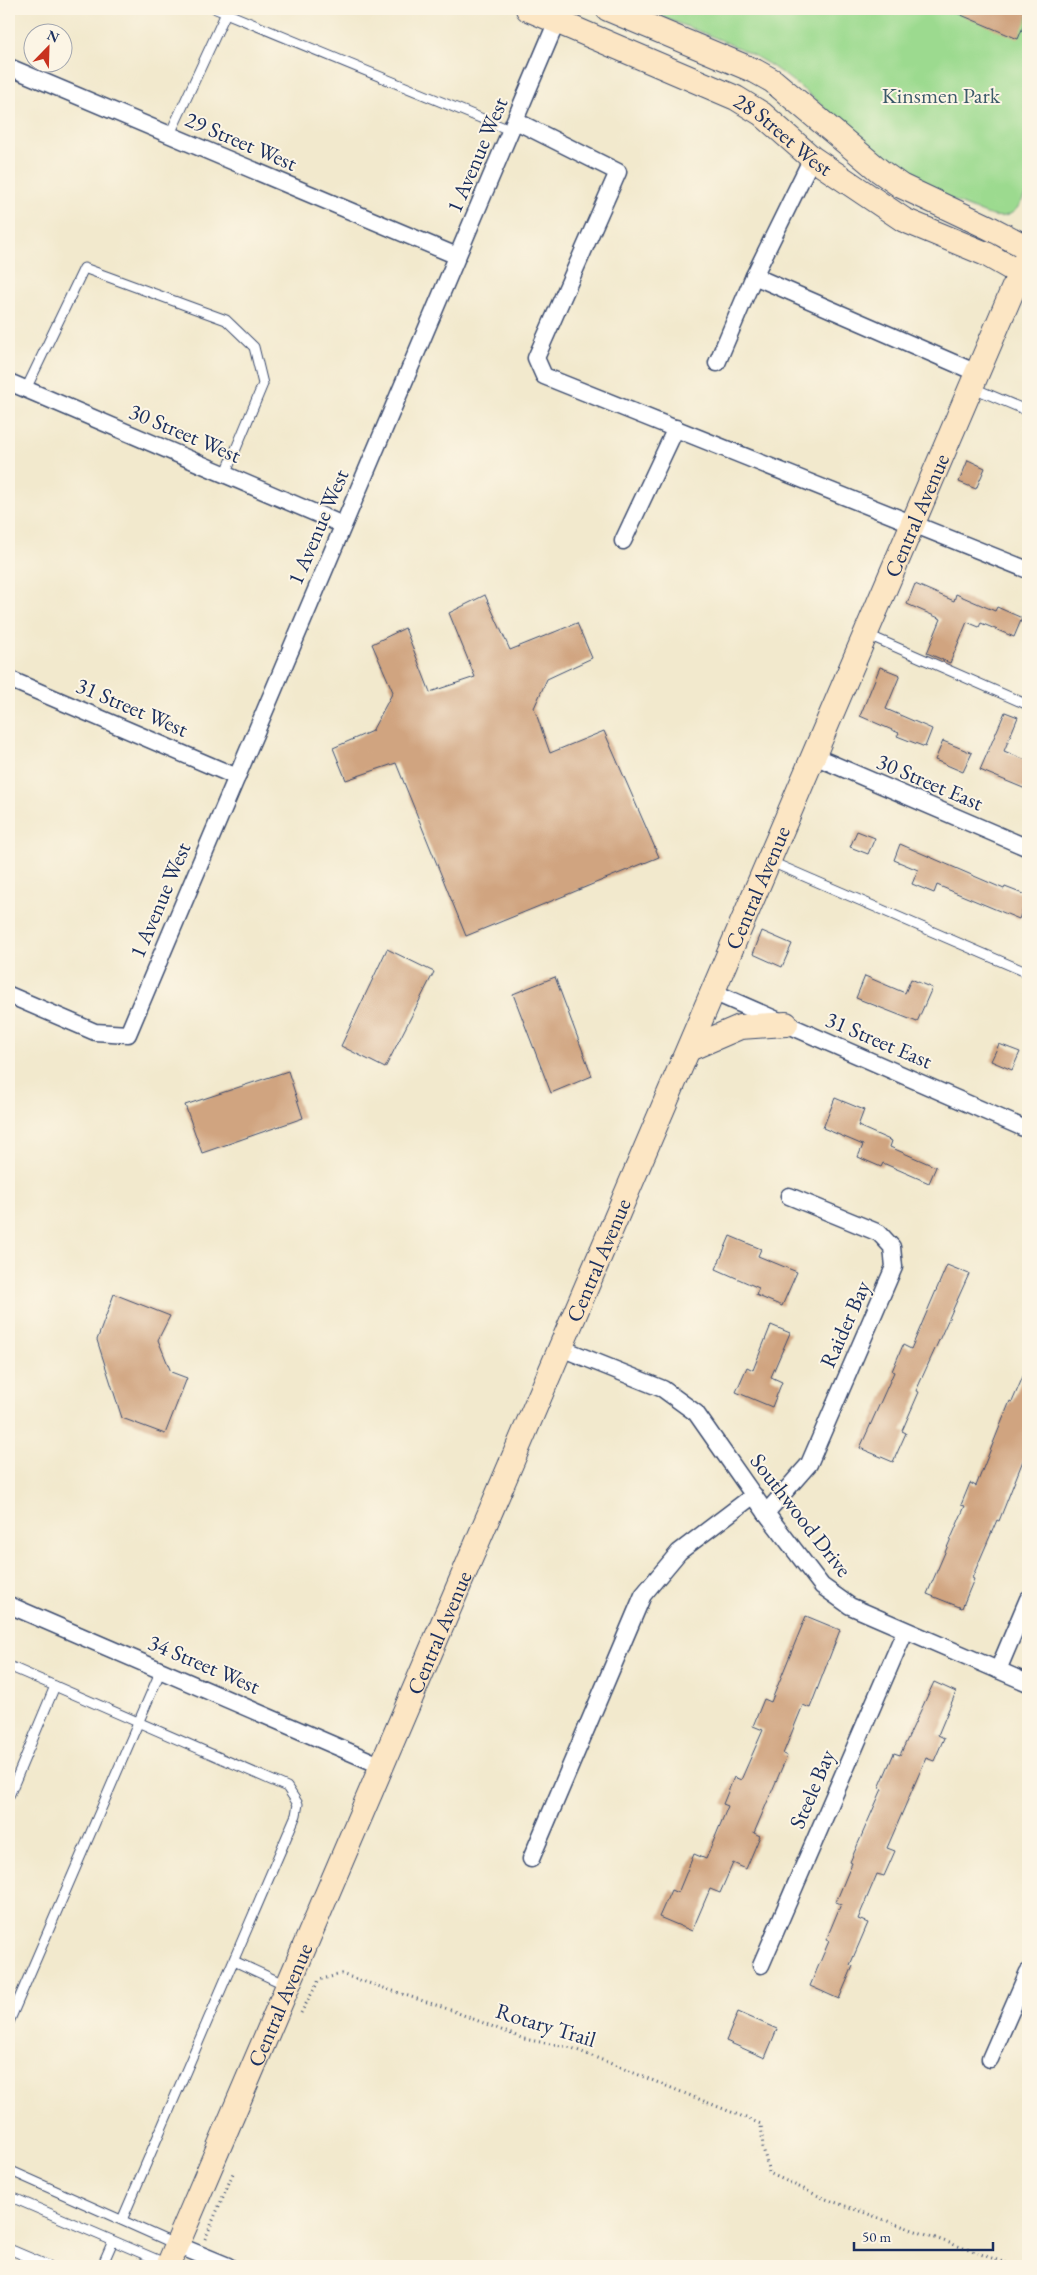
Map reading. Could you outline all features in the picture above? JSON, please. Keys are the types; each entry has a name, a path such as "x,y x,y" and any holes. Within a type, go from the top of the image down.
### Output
{"street":[{"name":"28 Street West","path":"528,9 560,15 736,98 762,114 812,158 904,220 1025,269"},
{"name":"28 Street West","path":"608,9 755,70 773,80 880,172 901,186 988,226 1028,248"},
{"name":"1 Avenue West","path":"9,995 95,1032 128,1034 560,15"},
{"name":"29 Street West","path":"9,67 457,256"},
{"path":"514,126 618,172 536,358 544,376 1028,570"},
{"path":"718,363 754,276 812,158"},
{"name":"Central Avenue","path":"171,2259 974,380 1025,269"},
{"path":"754,276 974,380"},
{"name":"30 Street West","path":"9,382 343,526"},
{"path":"623,541 676,428"},
{"name":"31 Street West","path":"9,679 236,777"},
{"name":"30 Street East","path":"814,756 1028,848"},
{"name":"31 Street East","path":"713,992 1028,1130"},
{"path":"689,1049 740,1027 786,1024"},
{"name":"Raider Bay","path":"766,1513 809,1464 894,1267 892,1247 878,1233 789,1196"},
{"name":"Southwood Drive","path":"561,1348 663,1389 696,1413 766,1513 822,1586 850,1606 1028,1683"},
{"path":"531,1859 643,1595 679,1552 754,1495"},
{"path":"998,1670 1028,1599"},
{"name":"34 Street West","path":"9,1605 382,1766"},
{"name":"Steele Bay","path":"761,1965 905,1631"},
{"path":"990,2059 1028,1972"},
{"path":"171,2259 198,2254 228,2266"}],"lane":[{"path":"216,9 514,126"},
{"path":"169,136 226,13"},
{"path":"26,389 84,268 226,320 254,347 263,384 225,475"},
{"path":"974,380 1028,411"},
{"path":"866,634 1028,705"},
{"path":"769,862 1028,973"},
{"path":"9,1666 287,1787 298,1804 296,1815 122,2220"},
{"path":"9,2022 161,1670"},
{"path":"9,1796 55,1686"},
{"path":"234,1961 288,1986"},
{"path":"9,2170 122,2220 171,2259"},
{"path":"9,2196 113,2241 171,2259"},
{"path":"102,2266 113,2241"},
{"path":"9,2249 49,2266"}],"path":[{"name":"Rotary Trail","path":"297,2022 319,1980 341,1974 448,2009 524,2039 572,2048 761,2124 763,2147 769,2173 823,2198 1014,2266"},
{"path":"198,2254 236,2165"}],"green space":[{"name":"Kinsmen Park","path":"641,9 1028,9 1028,188 1024,197 1013,212 1000,217 991,216 929,190 892,167 817,101 770,65 724,41"}],"building":[{"path":"947,9 1028,9 1028,15 1018,39"},
{"path":"968,460 985,468 976,489 959,482"},
{"path":"915,584 954,601 956,594 995,611 997,607 1022,618 1014,637 981,623 979,627 967,622 950,663 927,653 941,619 907,604"},
{"path":"485,595 510,650 577,623 592,658 547,679 534,708 550,753 604,731 659,857 466,936 396,763 346,780 333,748 372,731 393,692 372,644 405,628 430,692 475,677 449,613"},
{"path":"880,667 900,675 886,709 932,729 925,747 897,736 899,733 860,716"},
{"path":"1005,712 1018,717 1004,751 1028,761 1028,790 980,770"},
{"path":"943,741 972,753 963,772 935,760"},
{"path":"857,831 875,838 868,854 850,847"},
{"path":"900,844 1004,889 1005,887 1028,896 1019,919 937,885 934,893 912,884 918,870 894,860"},
{"path":"762,931 792,944 782,967 753,954"},
{"path":"387,949 434,972 385,1068 341,1046"},
{"path":"865,976 905,993 911,979 932,988 917,1022 856,998"},
{"path":"555,977 592,1076 551,1093 513,994"},
{"path":"999,1044 1020,1052 1012,1070 991,1061"},
{"path":"288,1071 303,1118 202,1153 185,1105"},
{"path":"835,1098 864,1110 858,1126 892,1141 890,1147 936,1167 929,1183 883,1163 881,1167 858,1157 863,1145 823,1128"},
{"path":"730,1236 761,1249 758,1256 797,1272 782,1306 756,1295 759,1288 716,1269"},
{"path":"947,1265 969,1274 916,1391 919,1392 902,1431 906,1433 893,1462 860,1448 894,1372 892,1371 903,1345 911,1349"},
{"path":"114,1294 170,1316 158,1340 171,1372 187,1378 165,1434 122,1418 97,1340"},
{"path":"771,1325 790,1333 771,1377 782,1382 772,1407 736,1392 747,1367 753,1370"},
{"path":"1028,1365 1028,1448 999,1521 997,1520 972,1578 974,1579 962,1608 927,1594 965,1506 961,1505 970,1483 976,1486 1010,1401 1012,1402"},
{"path":"806,1616 840,1630 810,1708 803,1705 783,1754 787,1756 754,1833 760,1836 746,1869 733,1863 720,1893 710,1889 692,1931 659,1917 671,1890 678,1893 694,1854 706,1859 728,1806 723,1804 734,1777 741,1780 763,1730 753,1726 764,1699 771,1702"},
{"path":"934,1682 956,1692 938,1735 944,1738 934,1761 926,1758 887,1848 895,1851 884,1876 877,1874 858,1919 868,1923 850,1965 853,1966 839,1999 810,1986 829,1941 826,1940 841,1904 836,1902 852,1863 850,1862 882,1789 879,1788 894,1753 900,1755"},
{"path":"738,2012 777,2029 765,2058 726,2041"}]}
